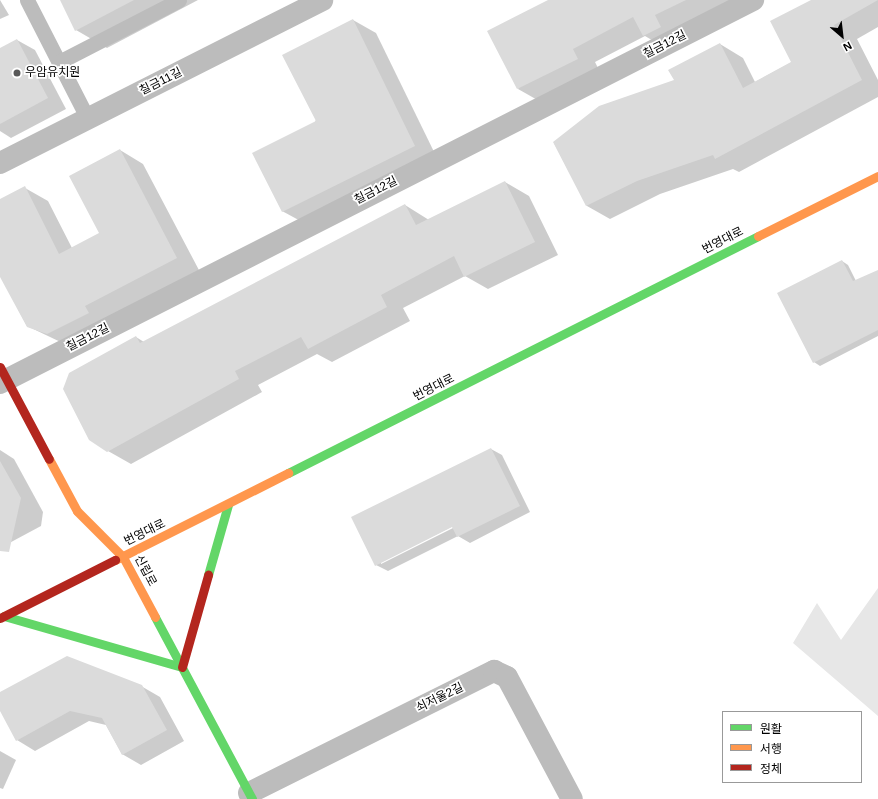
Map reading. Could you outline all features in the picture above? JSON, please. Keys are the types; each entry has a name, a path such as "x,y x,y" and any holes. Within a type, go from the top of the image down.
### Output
{"street":[{"name":"칠금11길","path":"0,163 322,0"},
{"name":"칠금12길","path":"2,376 752,0"},
{"name":"번영대로","path":"2,617 228,505 878,176"},
{"name":"신립로","path":"2,376 77,511 124,557 251,796"},
{"path":"2,617 182,666 228,505"},
{"name":"쇠저울2길","path":"251,796 494,671 507,677 572,799"}],"lane":[{"path":"27,0 88,119"},
{"path":"59,62 179,0"}],"shaded area":[{"path":"878,588 878,716 793,643 817,603 841,640"}],"building":[{"path":"60,0 134,0 75,31"},
{"path":"548,0 686,0 655,15 661,27 643,36 633,17 573,49 578,59 517,89 487,31"},
{"path":"811,0 878,0 834,25 862,80 715,159 713,155 637,181 586,206 553,142 599,106 674,80 668,70 720,43 743,88 791,62 770,21"},
{"path":"353,19 415,146 282,212 252,153 316,121 282,55"},
{"name":"우암유치원","path":"17,39 48,98 0,124 0,48"},
{"path":"120,149 177,258 85,306 89,313 47,334 27,327 0,277 0,199 25,186 59,254 99,233 69,176"},
{"path":"505,181 535,242 464,277 454,256 381,295 387,307 308,349 301,337 235,371 239,379 107,452 89,440 63,389 69,373 136,336 140,343 405,204 416,225"},
{"path":"842,260 853,281 878,270 878,330 813,363 777,293"},
{"path":"491,448 520,506 457,537 452,527 375,566 351,517"},
{"path":"0,461 21,498 9,552 0,551"},
{"path":"67,656 142,685 167,730 122,755 102,718 70,711 16,741 0,711 0,692"}],"traffic: fast":[{"path":"288,473 758,236"},
{"path":"208,575 228,505"},
{"path":"4,616 182,667"},
{"path":"155,617 252,799"}],"traffic: slow":[{"path":"758,236 878,176"},
{"path":"49,459 77,511 123,557 155,617"},
{"path":"115,560 288,473"}],"traffic: jam":[{"path":"0,367 49,459"},
{"path":"0,618 115,560"},
{"path":"182,667 208,575"}],"place":[{"name":"우암유치원","path":"17,73"}]}
